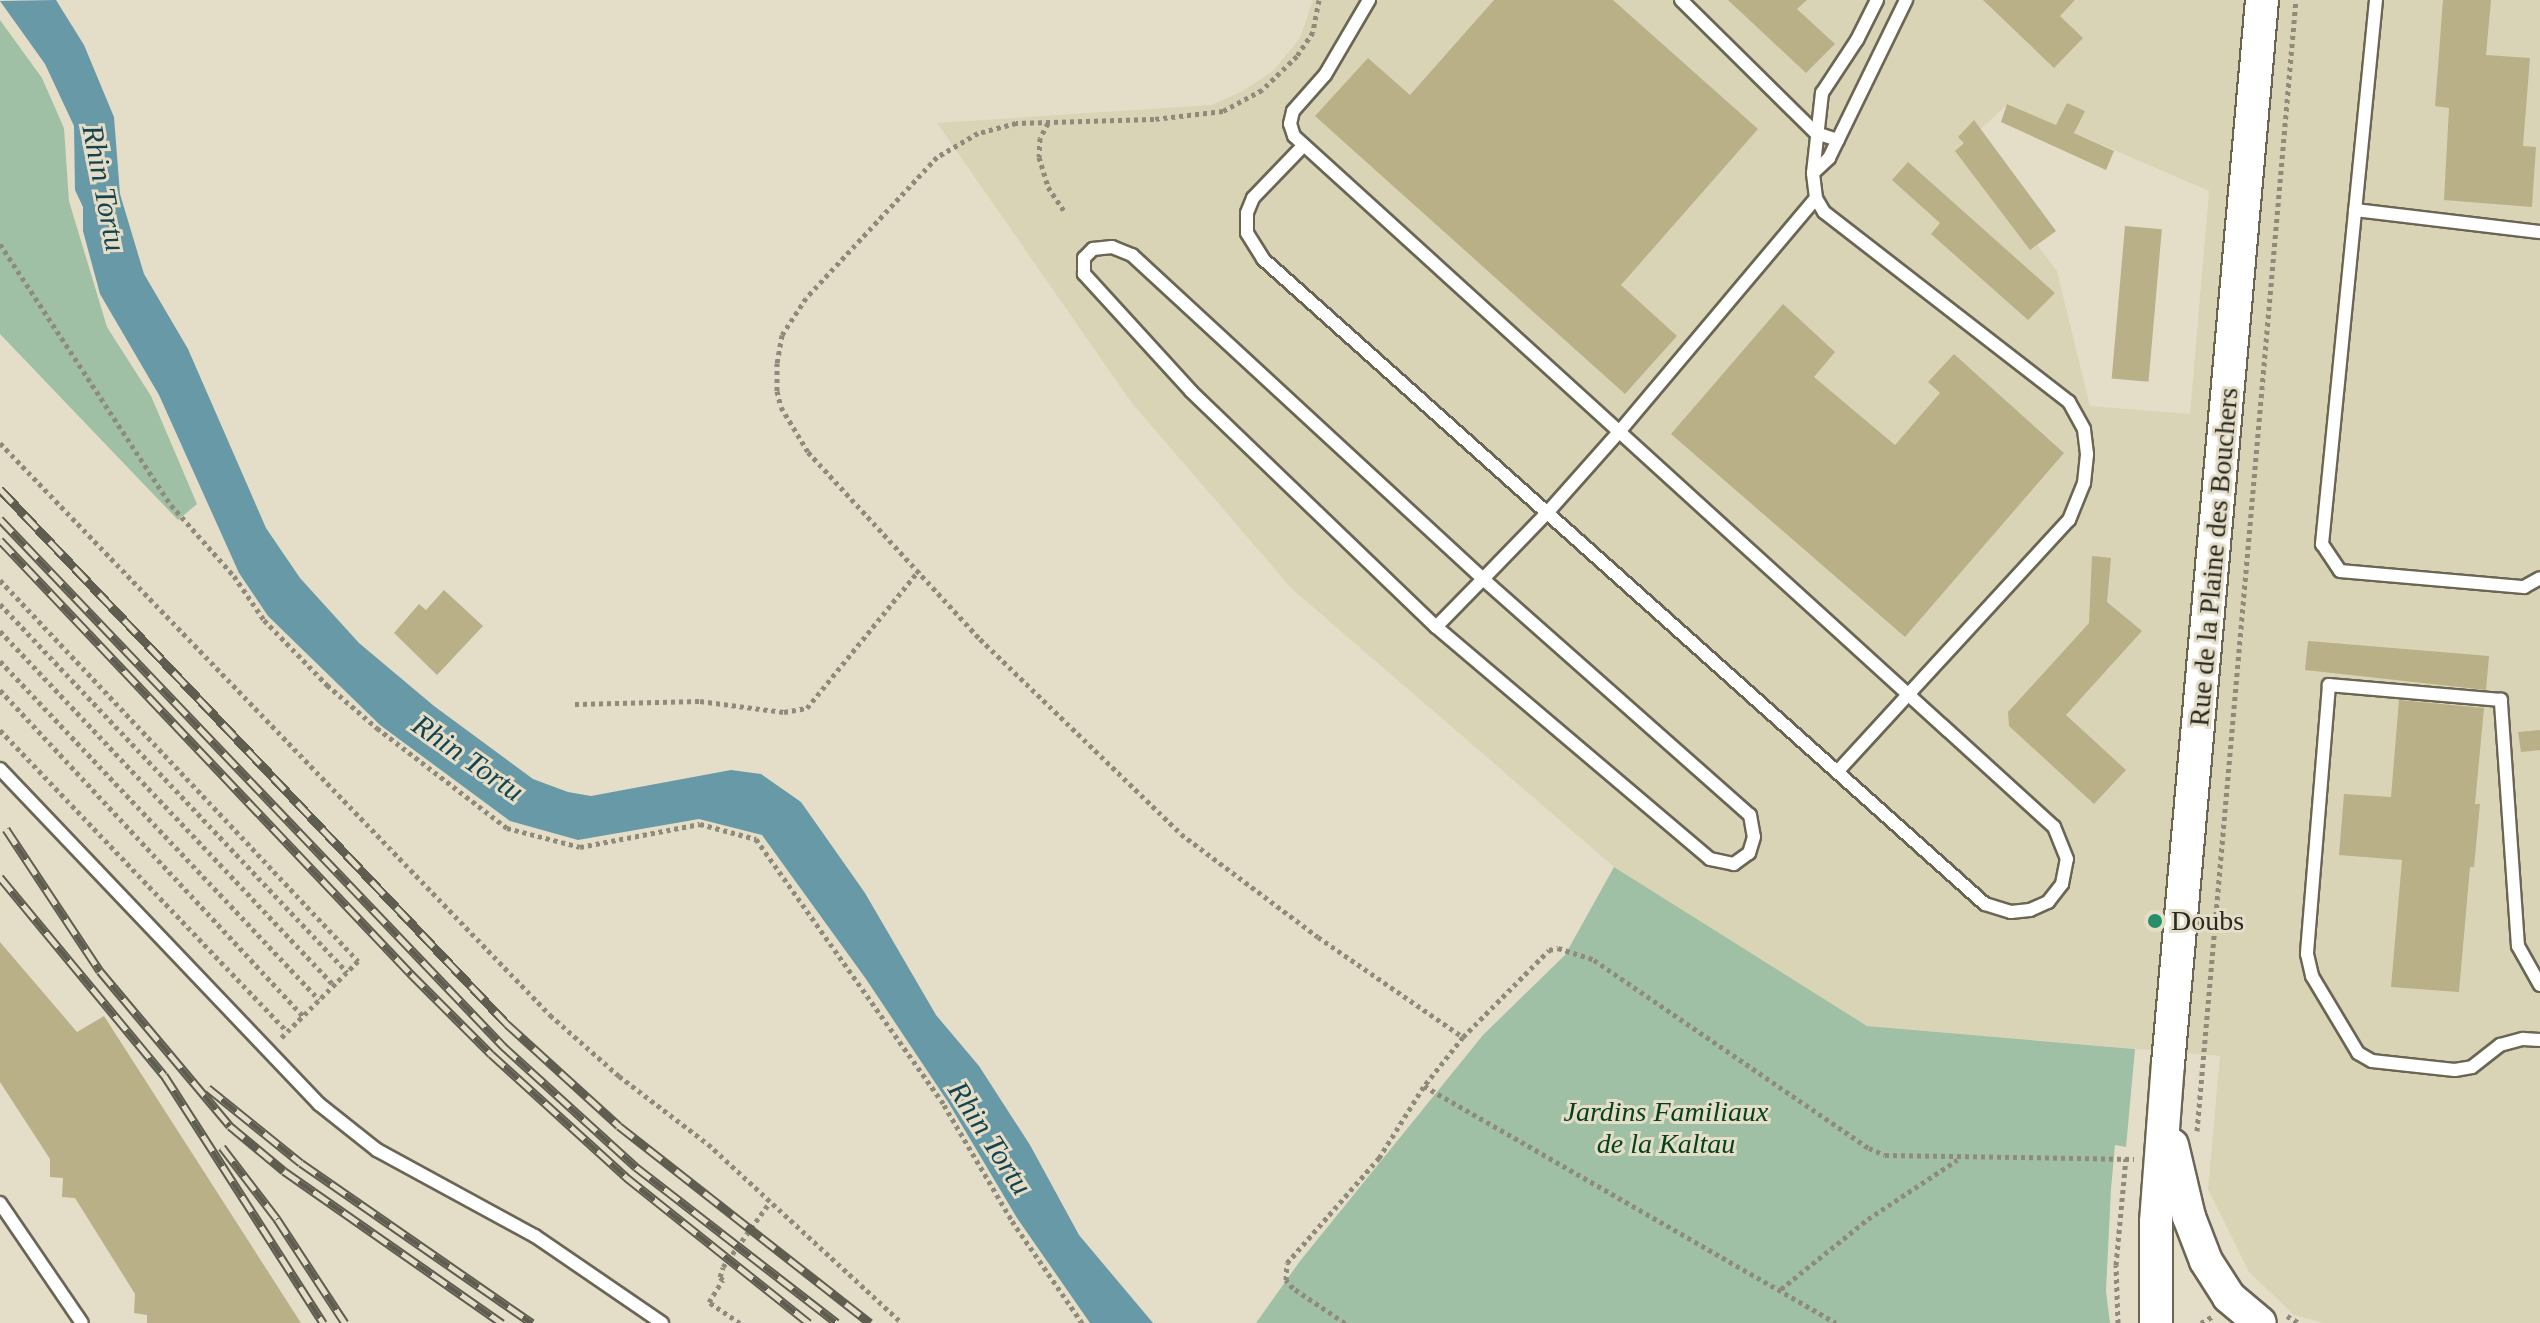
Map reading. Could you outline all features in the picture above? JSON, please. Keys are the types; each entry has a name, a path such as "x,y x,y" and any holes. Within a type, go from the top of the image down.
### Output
{"street":[{"name":"Rue de la Plaine des Bouchers","path":"2156,1323 2154,1254 2165,1114 2262,0"},
{"name":"Rue de la Plaine des Bouchers","path":"2165,1114 2196,1239 2225,1291 2269,1317"}],"lane":[{"path":"1303,146 1253,198 1247,213 1247,233 1263,259 1985,904 2011,912 2030,910 2048,902 2062,884 2067,859 2054,827 1294,136 1290,124 1293,111 1325,75 1369,0"},
{"path":"1681,0 1816,133 1838,140"},
{"path":"1837,772 2069,520 2084,483 2087,454 2084,429 2069,402 1824,212 1816,198 1813,173 1822,93 1857,40 1877,0"},
{"path":"1813,173 1829,158 1906,0"},
{"path":"2376,0 2322,544 2340,571 2524,587 2540,578"},
{"path":"1436,627 1547,513 1619,432 1816,198"},
{"path":"2355,210 2540,232"},
{"path":"1112,247 1132,255 1483,579 1750,815 1754,837 1749,853 1734,864 1710,859 1436,627 1191,391 1084,274 1084,258 1093,249 1112,247"},
{"path":"2540,985 2518,946 2501,700 2329,685 2307,954 2312,976 2358,1053 2372,1061 2455,1070 2472,1067 2500,1045 2523,1039 2540,1040"},
{"path":"0,769 319,1104 377,1150 535,1236 662,1323"},
{"path":"0,1203 82,1323"}],"path":[{"path":"1319,0 1313,32 1297,56 1262,90 1223,111 1154,119 1016,123 978,133 937,157 806,298 782,335 777,363 781,407 808,452 980,639 1181,834 1318,937 1463,1037"},
{"path":"2197,1135 2296,0"},
{"path":"1048,123 1040,138 1039,157 1048,187 1065,212"},
{"path":"0,244 171,505 234,576 264,620 327,685 377,728 507,828 580,847 700,824 756,839 944,1105 1012,1221 1082,1323"},
{"path":"0,443 550,1015 619,1076 708,1144 902,1323"},
{"path":"575,704 700,701 784,712 807,708 919,570"},
{"path":"0,580 358,961 287,1031 0,730"},
{"path":"0,604 347,972"},
{"path":"0,631 334,985"},
{"path":"0,661 319,1000"},
{"path":"0,690 303,1016"},
{"path":"1345,1323 1293,1288 1286,1280 1287,1263 1379,1158 1424,1086 1463,1037 1549,950 1558,948 1594,960 1869,1148 1908,1158 2114,1159"},
{"path":"1424,1086 1836,1323"},
{"path":"2118,1323 2116,1265 2126,1158"},
{"path":"1781,1289 1868,1219 1959,1159"},
{"path":"740,1323 709,1302 723,1280 720,1277 723,1267 770,1202"},
{"path":"2269,1317 2299,1323"}],"shaded area":[{"path":"1313,0 2540,0 2540,1323 2324,1323 2294,1315 2249,1272 2208,1189 2220,1056 1867,1026 1614,867 1292,589 1131,402 937,123 1211,105 1241,92 1273,71 1300,38","holes":["2008,104 2209,191 2190,414 2090,406 2057,271 1963,145"]}],"green space":[{"path":"0,20 42,78 64,128 69,201 107,327 151,396 197,504 178,520 0,334"},
{"name":"Jardins Familiaux de la Kaltau","path":"1614,867 1867,1026 2135,1049 2126,1147 2115,1145 2106,1291 2110,1323 1256,1323 1300,1261 1483,1035 1565,955"}],"water":[{"name":"Rhin Tortu","path":"56,0 84,45 114,117 120,194 144,274 188,349 266,528 300,578 359,643 434,706 533,779 568,792 591,796 731,770 761,774 801,802 865,893 936,1015 979,1066 1030,1145 1079,1235 1153,1323 1090,1323 1017,1218 948,1102 866,979 762,835 699,819 578,840 510,821 380,725 268,616 239,573 159,395 100,294 83,231 83,207 75,190 74,126 45,64 0,1"}],"building":[{"path":"1494,0 1613,0 1758,129 1621,285 1677,336 1625,394 1315,116 1368,58 1410,95"},
{"path":"1728,0 1807,0 1797,9 1835,44 1806,73"},
{"path":"1983,0 2075,0 2060,16 2083,38 2054,68"},
{"path":"2443,0 2491,0 2486,55 2530,58 2523,146 2536,147 2532,207 2444,200 2449,108 2435,106"},
{"path":"2067,103 2085,111 2074,133 2114,151 2106,170 2001,122 2007,104 2056,125"},
{"path":"1974,120 2056,231 2030,250 1955,151 1964,143 1958,137"},
{"path":"1908,162 2055,293 2028,320 1931,234 1940,223 1892,180"},
{"path":"2125,226 2162,229 2149,382 2112,378"},
{"path":"1783,304 1835,352 1814,377 1895,445 1940,393 1928,382 1954,354 2064,453 1905,637 1671,434"},
{"path":"2092,556 2111,558 2107,602 2142,631 2066,715 2126,770 2094,804 2009,726 2008,712 2089,623"},
{"path":"444,590 483,626 437,675 394,633 419,604 426,610"},
{"path":"2308,641 2489,656 2486,690 2305,670"},
{"path":"2399,700 2484,708 2475,804 2480,804 2474,867 2470,867 2459,992 2391,987 2402,860 2339,855 2344,794 2391,797"},
{"path":"2540,730 2540,750 2521,752 2518,732"},
{"path":"0,942 77,1032 104,1016 301,1323 147,1323 147,1315 134,1313 135,1294 75,1198 62,1197 63,1178 50,1177 50,1159 0,1082"}],"railway":[{"path":"0,489 507,1024 619,1126 870,1323"},
{"path":"0,519 503,1046 636,1167 837,1323"},
{"path":"0,540 411,974 491,1054 626,1177 809,1323"},
{"path":"6,829 100,971 230,1126 284,1171 502,1323"},
{"path":"0,877 164,1075 323,1323"},
{"path":"208,1088 301,1163 532,1323"},
{"path":"222,1147 277,1219 345,1323"}],"place":[{"name":"Doubs","path":"2155,921"}]}
